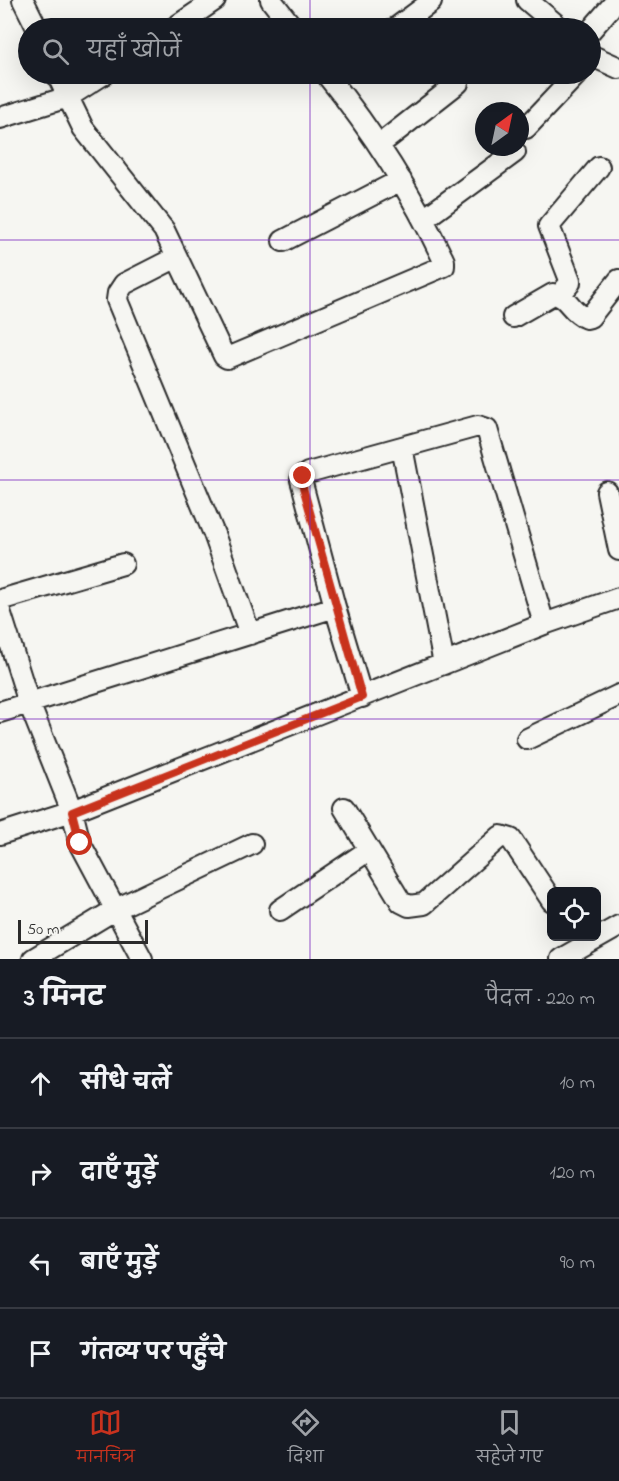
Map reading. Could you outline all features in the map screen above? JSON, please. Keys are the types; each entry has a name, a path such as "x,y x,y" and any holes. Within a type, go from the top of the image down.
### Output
{"street":[{"path":"23,0 32,18"},
{"path":"189,18 215,0"},
{"path":"271,0 285,18"},
{"path":"527,0 548,18"},
{"path":"601,19 617,0"},
{"path":"409,18 431,2"},
{"path":"601,61 619,68"},
{"path":"62,84 83,128 164,230 224,356 227,358 444,266 444,261 424,219 338,84"},
{"path":"0,118 68,97 88,84"},
{"path":"379,145 457,84"},
{"path":"529,124 567,84"},
{"path":"424,219 509,156"},
{"path":"560,295 570,280 549,226 599,167"},
{"path":"283,241 401,180"},
{"path":"177,257 124,284 118,293 117,300 210,524 250,634"},
{"path":"513,317 553,294 560,295 576,314 586,318 594,313 619,280"},
{"path":"362,697 301,480 308,473 478,426 487,429 544,624"},
{"path":"402,447 444,664"},
{"path":"607,492 619,550"},
{"path":"0,600 123,564"},
{"path":"0,834 72,812 544,624 619,598"},
{"path":"0,712 335,607"},
{"path":"0,610 29,703 72,812 80,843 142,959"},
{"path":"527,739 619,695"},
{"path":"344,808 401,902 409,906 424,904 501,836 511,839 547,893"},
{"path":"33,959 116,909 252,844"},
{"path":"280,910 369,850"},
{"path":"601,933 619,927"},
{"path":"561,959 578,941"}],"route":[{"path":"80,843 72,812 362,697 301,480 303,476"}]}
